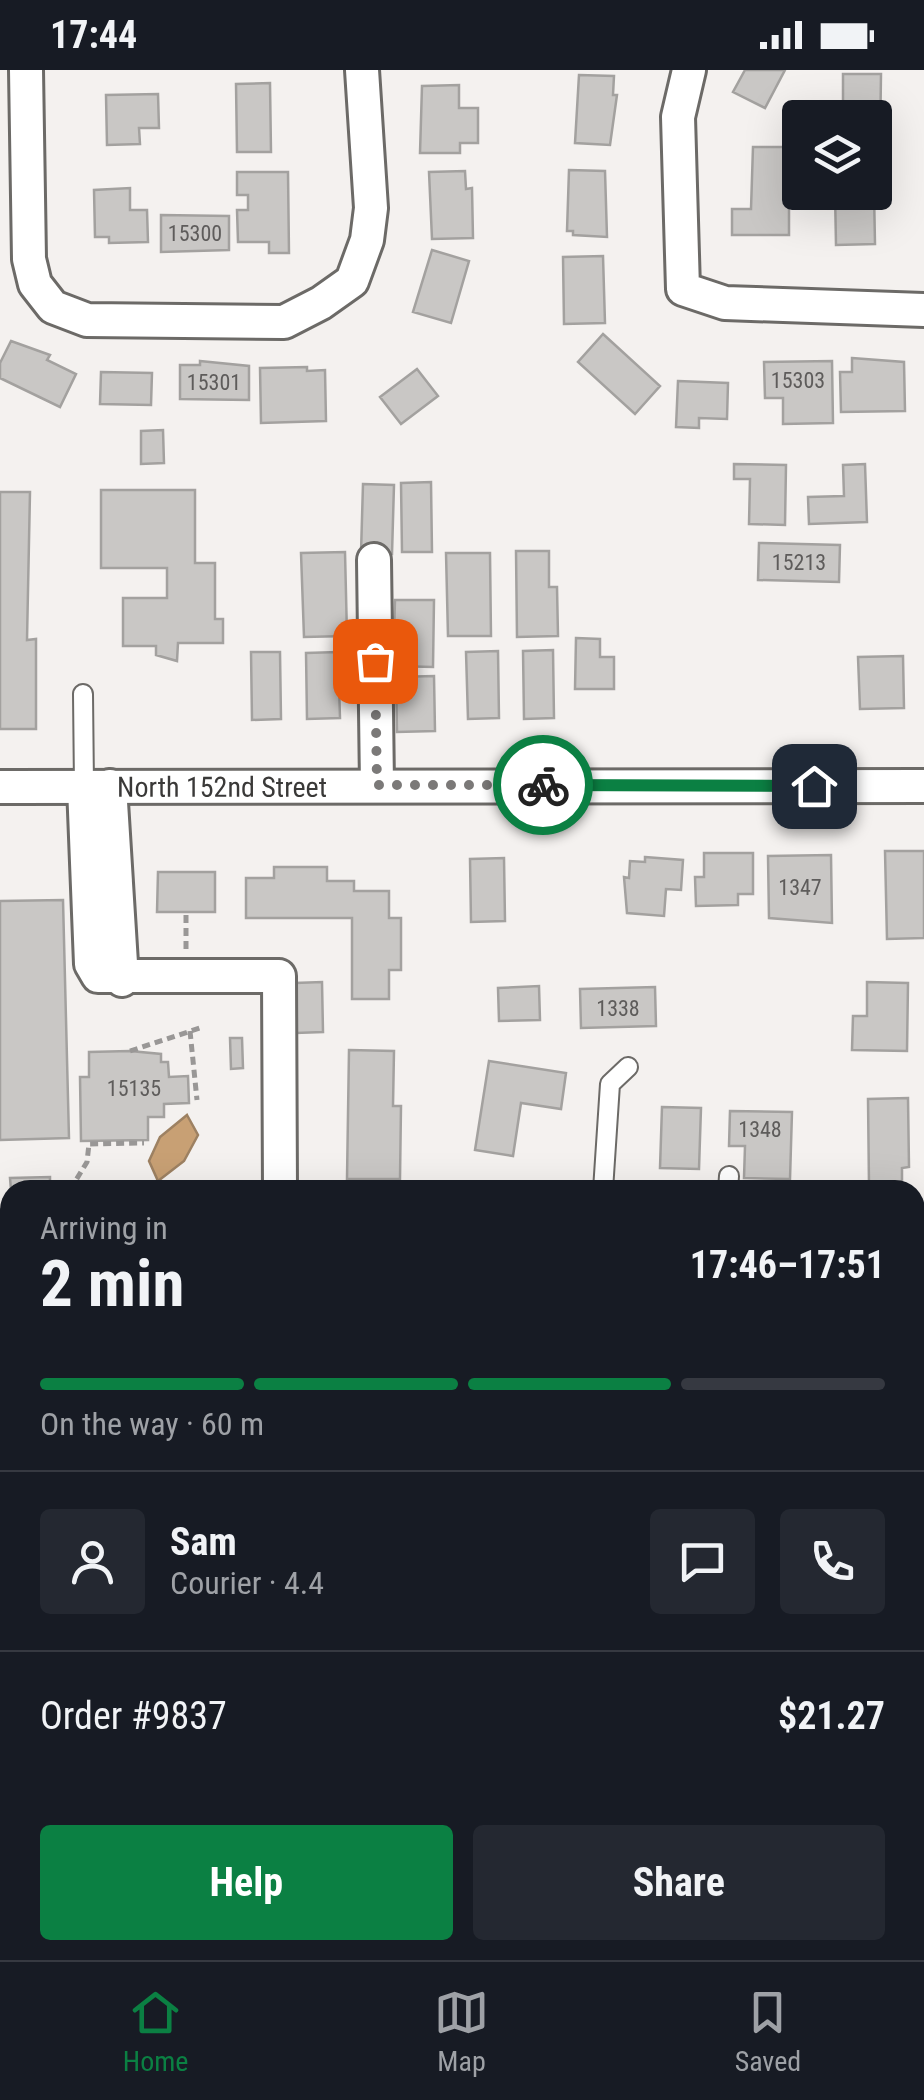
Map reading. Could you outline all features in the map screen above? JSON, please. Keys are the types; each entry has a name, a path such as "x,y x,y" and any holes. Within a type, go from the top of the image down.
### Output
{"street":[{"path":"26,70 29,259 36,284 52,307 87,320 284,322 322,303 352,281 367,240 371,208 362,70"},
{"path":"689,70 678,117 683,290 725,304 924,310"},
{"path":"374,560 377,785"},
{"path":"97,786 122,980 280,976 280,1180"},
{"name":"North 152nd Street","path":"0,788 924,786"}],"lane":[{"path":"83,694 97,786"},
{"path":"603,1180 610,1084 628,1067"}],"path":[{"path":"186,912 186,937"},
{"path":"130,1051 203,1027"},
{"path":"190,1032 197,1100"},
{"path":"76,1180 88,1162 89,1144 144,1143"}],"shaded area":[{"path":"187,1115 198,1135 184,1161 158,1180 149,1161 160,1137"}],"building":[{"path":"745,70 785,70 765,108 733,92"},
{"path":"843,74 881,74 881,100 843,100"},
{"path":"579,75 614,76 613,95 617,95 610,145 575,143"},
{"path":"270,83 271,152 237,152 236,84"},
{"path":"459,85 459,108 478,108 478,143 460,143 460,153 420,153 422,86"},
{"path":"158,94 159,128 139,128 140,144 107,145 106,95"},
{"path":"753,147 782,147 782,210 789,210 789,235 732,235 732,209 751,209"},
{"path":"569,170 605,171 607,237 573,235 573,231 567,231"},
{"path":"465,171 466,189 472,188 473,238 432,239 429,172"},
{"path":"237,172 288,172 289,253 269,253 269,242 238,242 237,210 248,210 248,195 237,195"},
{"path":"130,188 130,210 147,210 148,242 109,243 109,237 95,237 94,190"},
{"path":"835,210 874,210 875,244 836,245"},
{"path":"161,215 229,216 229,250 161,252"},
{"path":"432,250 469,261 451,323 413,312"},
{"path":"603,256 605,323 564,324 563,257"},
{"path":"603,334 660,386 635,414 578,362"},
{"path":"11,341 50,355 47,360 76,374 60,407 0,378 0,363"},
{"path":"852,358 904,362 905,411 841,412 840,372 852,372"},
{"path":"200,361 249,366 249,400 180,399 180,365 200,365"},
{"path":"832,361 833,423 783,424 783,398 765,398 764,362"},
{"path":"307,367 307,371 325,370 326,421 261,423 260,368"},
{"path":"417,369 438,396 401,424 380,397"},
{"path":"101,372 152,373 151,405 100,404"},
{"path":"678,381 728,383 727,419 699,418 699,428 676,427"},
{"path":"163,430 164,463 141,464 141,431"},
{"path":"734,464 786,465 785,525 749,524 750,479 734,479"},
{"path":"865,464 867,522 809,524 808,497 844,496 843,465"},
{"path":"431,482 432,552 402,552 401,483"},
{"path":"363,484 394,485 392,554 361,553"},
{"path":"101,490 195,490 195,563 215,563 215,619 223,619 223,643 178,643 177,661 156,655 156,646 123,646 123,598 167,598 167,568 101,568"},
{"path":"0,492 30,492 27,640 36,639 36,729 0,729"},
{"path":"759,543 840,545 839,582 758,580"},
{"path":"516,551 549,551 549,587 557,587 558,636 517,637"},
{"path":"345,552 347,636 304,637 301,553"},
{"path":"446,553 490,553 491,636 448,636"},
{"path":"395,600 434,600 433,667 393,666"},
{"path":"576,638 600,639 600,657 614,657 614,689 575,689"},
{"path":"553,650 554,718 524,719 523,651"},
{"path":"498,651 499,718 468,719 466,652"},
{"path":"251,652 280,652 281,719 252,720"},
{"path":"338,652 340,718 307,719 306,653"},
{"path":"903,656 904,708 860,709 858,657"},
{"path":"434,676 435,731 397,732 396,677"},
{"path":"885,851 924,851 924,938 887,939"},
{"path":"704,853 753,853 753,894 738,894 738,905 696,906 695,877 704,877"},
{"path":"831,855 832,923 769,918 768,856"},
{"path":"645,857 683,860 681,890 666,889 664,916 627,913 624,877 629,878 630,861 645,862"},
{"path":"504,858 505,921 471,922 470,859"},
{"path":"274,867 327,867 327,881 354,881 354,891 389,891 389,918 401,918 401,970 389,970 389,999 352,999 352,918 246,918 246,878 274,878"},
{"path":"158,872 215,872 215,912 157,912"},
{"path":"63,900 69,1138 0,1140 0,901"},
{"path":"322,982 323,1032 296,1033 295,983"},
{"path":"867,982 908,983 907,1051 852,1050 853,1016 867,1016"},
{"path":"539,986 540,1020 499,1021 498,988"},
{"path":"655,987 656,1026 581,1028 580,989"},
{"path":"230,1038 242,1038 243,1068 231,1069"},
{"path":"349,1050 394,1051 393,1106 401,1106 400,1179 347,1179"},
{"path":"89,1052 161,1054 161,1062 168,1062 169,1077 188,1076 189,1103 164,1104 164,1117 148,1117 148,1140 81,1141 80,1077 89,1077"},
{"path":"489,1061 566,1073 561,1109 521,1103 513,1156 475,1150"},
{"path":"908,1098 909,1167 902,1168 902,1180 869,1180 868,1099"},
{"path":"662,1107 701,1108 699,1169 660,1168"},
{"path":"730,1111 792,1112 790,1179 744,1178 745,1146 729,1146"},
{"path":"50,1177 50,1180 10,1180"}],"way so far":[{"path":"375,661 377,785 543,785"}],"route":[{"path":"543,785 814,786"}]}
